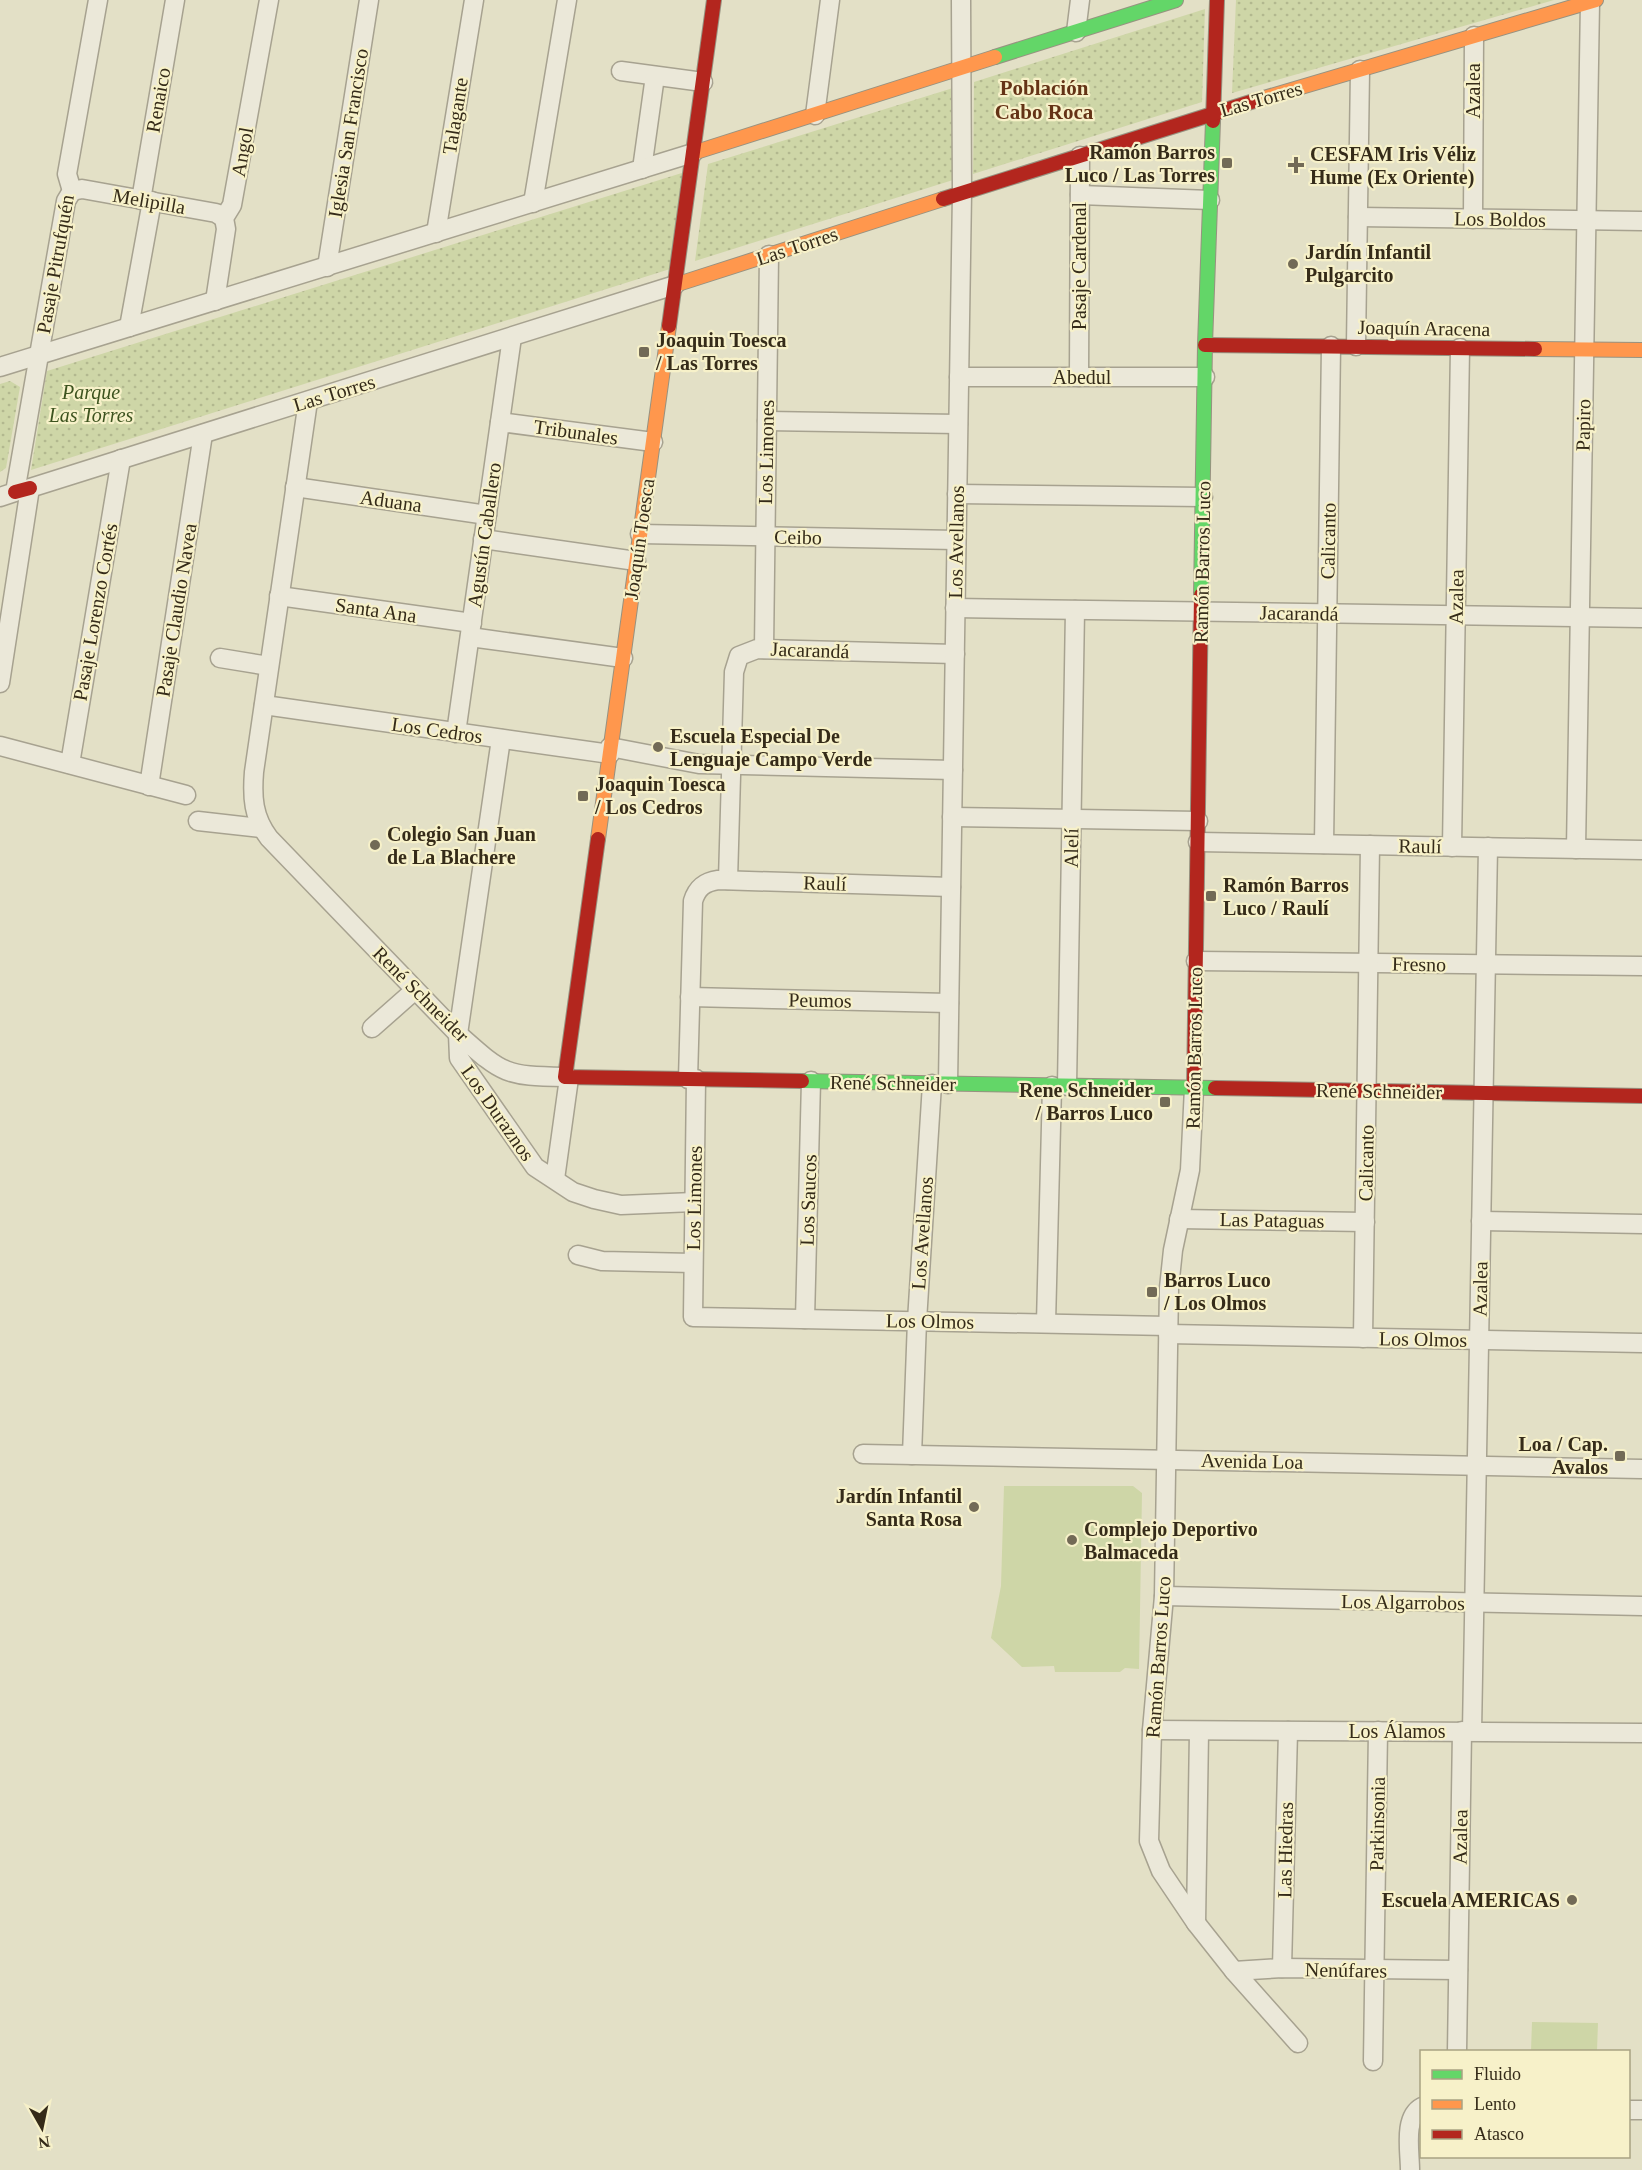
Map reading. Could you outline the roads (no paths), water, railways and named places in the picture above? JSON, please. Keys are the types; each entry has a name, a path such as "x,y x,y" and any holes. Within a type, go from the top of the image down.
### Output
{"street":[{"name":"Pasaje Pitrufquén","path":"0,683 15,492 66,201 72,191 67,174 98,0"},
{"name":"Renaico","path":"129,327 175,0"},
{"name":"Angol","path":"215,301 226,229 224,218 232,205 270,0"},
{"name":"Iglesia San Francisco","path":"327,267 369,0"},
{"name":"Talagante","path":"436,233 474,0"},
{"path":"533,203 567,0"},
{"name":"Joaquín Toesca","path":"555,1179 610,751 714,0"},
{"path":"815,115 830,0"},
{"name":"Los Avellanos","path":"912,1455 917,1321 949,1003 962,193 961,0"},
{"path":"1076,32 1080,0"},
{"path":"0,367 642,170 1176,0"},
{"name":"Ramón Barros Luco","path":"1217,0 1204,377 1194,1088 1190,1170 1170,1269 1164,1596 1152,1730 1149,1841 1161,1871 1196,1923 1234,1971 1298,2043"},
{"name":"Las Torres","path":"15,492 512,337 1213,113 1593,1"},
{"name":"Papiro","path":"1576,849 1586,220 1593,1"},
{"name":"Azalea","path":"1473,219 1474,36"},
{"path":"1356,346 1360,69"},
{"path":"621,71 703,82"},
{"path":"642,170 655,76"},
{"name":"Pasaje Cardenal","path":"1079,377 1080,156"},
{"name":"Melipilla","path":"72,191 82,189 216,213 224,218"},
{"path":"1080,195 1210,200"},
{"name":"Los Boldos","path":"1358,217 1642,221"},
{"name":"Los Limones","path":"764,649 769,255"},
{"name":"Agustín Caballero","path":"456,733 512,337"},
{"name":"Joaquín Aracena","path":"1205,345 1642,350"},
{"name":"Calicanto","path":"1324,844 1331,346"},
{"name":"Azalea","path":"1452,847 1460,348"},
{"name":"Abedul","path":"959,377 1204,377"},
{"path":"198,821 258,822 252,789 308,401"},
{"path":"767,421 958,424"},
{"name":"Tribunales","path":"500,422 653,442"},
{"name":"Pasaje Claudio Navea","path":"149,786 203,434"},
{"name":"Pasaje Lorenzo Cortés","path":"70,765 122,459"},
{"name":"Aduana","path":"295,487 487,515"},
{"path":"957,494 1203,497"},
{"name":"Ceibo","path":"640,534 956,540"},
{"path":"483,539 636,561"},
{"name":"Santa Ana","path":"279,596 623,658"},
{"name":"Jacarandá","path":"955,608 1642,618"},
{"name":"Alelí","path":"1046,1323 1072,819 1075,610"},
{"name":"Jacarandá","path":"731,765 734,672 739,656 750,650 954,654"},
{"path":"220,658 269,666"},
{"name":"Los Cedros","path":"264,705 456,733 699,764 953,770"},
{"path":"458,1034 501,739"},
{"path":"0,746 186,795"},
{"path":"728,880 731,765"},
{"path":"952,817 1198,821"},
{"name":"René Schneider","path":"258,822 458,1034 491,1063 507,1072 567,1077 1642,1096"},
{"name":"Raulí","path":"1198,842 1642,850"},
{"name":"Calicanto","path":"1363,1338 1370,845"},
{"name":"Azalea","path":"1457,2050 1467,1731 1474,1603 1488,847"},
{"name":"Raulí","path":"700,887 711,881 728,880 951,887"},
{"name":"Los Limones","path":"693,1317 694,1202 690,997 693,901 700,887"},
{"name":"Fresno","path":"1196,961 1642,966"},
{"path":"372,1028 415,990"},
{"name":"Peumos","path":"690,997 949,1003"},
{"name":"Los Duraznos","path":"458,1034 459,1058 536,1167 573,1192 621,1205 694,1202"},
{"name":"Los Saucos","path":"805,1319 811,1081"},
{"name":"Las Pataguas","path":"1179,1219 1365,1222"},
{"path":"1481,1221 1642,1224"},
{"path":"578,1255 602,1261 693,1263"},
{"name":"Los Olmos","path":"693,1317 1046,1323 1363,1338 1642,1343"},
{"name":"Avenida Loa","path":"863,1454 1642,1469"},
{"name":"Los Algarrobos","path":"1164,1596 1642,1606"},
{"name":"Los Álamos","path":"1152,1730 1642,1733"},
{"name":"Las Hiedras","path":"1282,1968 1288,1731"},
{"name":"Parkinsonia","path":"1373,2061 1378,1731"},
{"path":"1196,1923 1199,1732"},
{"name":"Nenúfares","path":"1234,1971 1282,1968 1374,1971 1458,1970"},
{"path":"1410,2170 1410,2121 1418,2109"}],"place":[{"name":"Ramón Barros Luco / Las Torres","path":"1227,163"},
{"name":"CESFAM Iris Véliz Hume (Ex Oriente)","path":"1296,165"},
{"name":"Jardín Infantil Pulgarcito","path":"1293,264"},
{"name":"Joaquin Toesca / Las Torres","path":"644,352"},
{"name":"Escuela Especial De Lenguaje Campo Verde","path":"658,747"},
{"name":"Joaquin Toesca / Los Cedros","path":"583,796"},
{"name":"Colegio San Juan de La Blachere","path":"375,845"},
{"name":"Ramón Barros Luco / Raulí","path":"1211,896"},
{"name":"Rene Schneider / Barros Luco","path":"1165,1102"},
{"name":"Barros Luco / Los Olmos","path":"1152,1292"},
{"name":"Loa / Cap. Avalos","path":"1620,1456"},
{"name":"Jardín Infantil Santa Rosa","path":"974,1507"},
{"name":"Complejo Deportivo Balmaceda","path":"1072,1540"},
{"name":"Escuela AMERICAS","path":"1572,1900"}],"district":[{"name":"Población Cabo Roca","path":"1044,100"}],"park label":[{"name":"Parque Las Torres","path":"91,404"}]}
